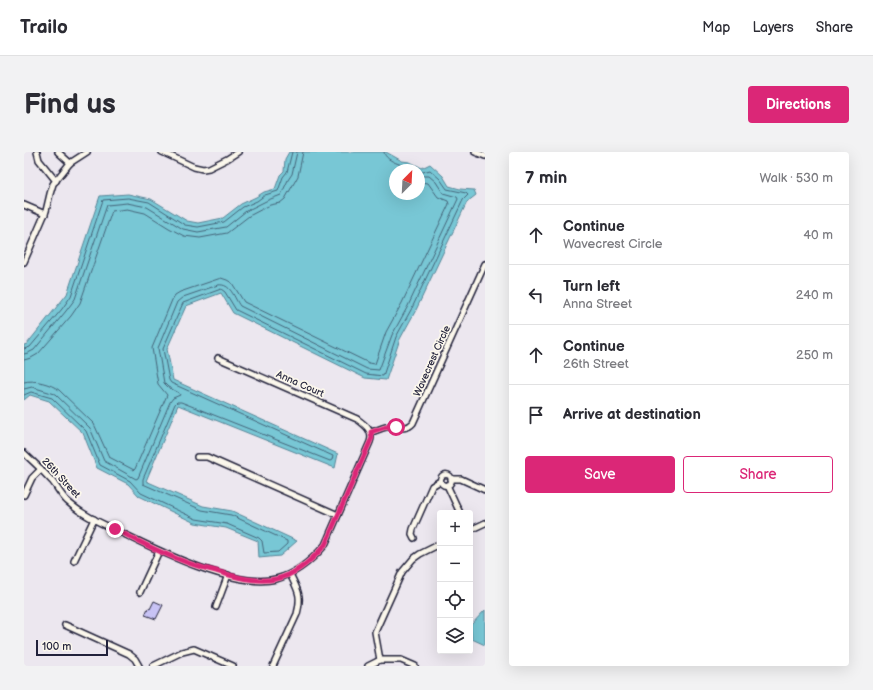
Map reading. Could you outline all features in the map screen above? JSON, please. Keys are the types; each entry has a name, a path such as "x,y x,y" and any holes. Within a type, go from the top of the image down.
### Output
{"street":[{"path":"38,152 39,160 56,181"},
{"path":"58,152 70,163"},
{"path":"24,262 45,214 51,189 70,163 87,152"},
{"path":"162,152 203,169 209,168 238,152"},
{"path":"475,152 485,156"},
{"path":"24,205 45,214"},
{"name":"Wavecrest Circle","path":"371,432 391,426 405,428 410,427 413,423 485,264"},
{"name":"Anna Court","path":"218,358 357,419 371,432"},
{"name":"26th Street","path":"24,453 40,469 66,500 94,519 178,559 228,575 257,580 276,579 288,575 305,565 325,545 372,438 371,432"},
{"path":"197,457 207,457 338,515"},
{"path":"24,495 32,478 40,469"},
{"path":"414,538 412,534 413,528 432,486 440,481 441,476 445,474 450,476 451,479 462,479 485,490"},
{"path":"447,485 450,483 451,479"},
{"path":"440,481 443,485 447,485 459,510"},
{"path":"74,561 94,519"},
{"path":"473,529 485,523"},
{"path":"380,660 375,632 402,572 412,559 437,546"},
{"path":"140,592 159,551"},
{"path":"216,607 228,575"},
{"path":"273,666 297,614 300,604 300,595 288,575"},
{"path":"65,625 129,654 135,659 138,666"},
{"path":"153,666 188,650 194,649 233,666"},
{"path":"368,666 380,660 401,660 415,666"}],"water":[{"path":"289,152 386,152 402,161 414,164 389,164 389,200 425,200 425,166 430,164 443,176 449,186 460,189 474,190 476,195 467,202 416,310 400,339 386,380 365,378 233,313 221,293 186,306 167,349 173,380 338,454 335,468 178,405 146,481 203,506 232,511 297,541 280,556 259,558 258,541 226,528 195,523 139,496 128,484 97,468 83,433 49,401 30,395 24,400 24,345 27,344 67,294 100,196 128,194 151,199 187,221 198,223 223,218 241,204 264,192 275,189 280,175 284,171 285,159"},
{"path":"485,610 485,645 473,639 473,623"}],"building":[{"path":"154,601 163,605 156,619 145,615 148,608 150,609"}],"route":[{"path":"115,529 178,559 228,575 257,580 276,579 305,565 325,545 372,438 371,432 391,426 396,427"}]}
